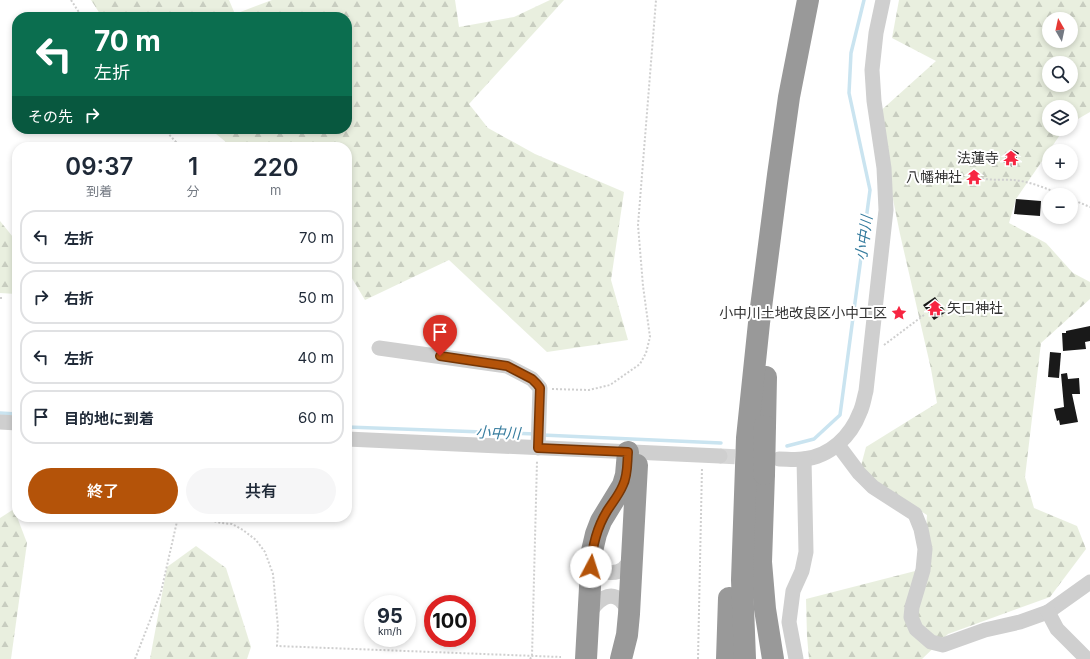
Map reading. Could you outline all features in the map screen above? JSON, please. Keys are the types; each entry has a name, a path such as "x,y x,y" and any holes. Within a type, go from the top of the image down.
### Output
{"highway":[{"path":"727,659 732,506 743,379 764,203 786,63 798,0"},
{"path":"745,659 742,580 747,438 759,323 789,97 808,0"},
{"path":"766,274 765,426 771,466 761,562 764,609 773,659"},
{"path":"737,659 738,436"},
{"path":"586,659 592,551 601,521 623,485 633,452"},
{"path":"621,659 627,634 629,614 632,556 633,452"}],"street":[{"path":"771,466 804,459 828,451 838,445 851,431 860,412 866,391 886,210 884,168 874,100 872,70 876,33 883,0"},
{"path":"379,348 507,366 532,379 540,388 538,439"},
{"path":"0,422 12,423"},
{"path":"352,440 538,439 633,452 720,456"},
{"path":"838,445 859,473 873,487 915,514 921,529 925,549 923,570 912,607 912,617 916,629 931,642 943,645 985,630 1020,622 1048,612 1090,582"},
{"path":"796,659 789,622 793,591 802,571 806,552 804,459"},
{"path":"592,551 598,566 603,571 609,572 616,572 623,569 632,556"},
{"path":"589,615 598,600 611,596 623,602 629,614"},
{"path":"1048,612 1057,629 1087,659"}],"path":[{"path":"71,0 79,12"},
{"path":"540,388 589,390 610,385 640,364 646,353 650,337 643,286 638,225 656,0"},
{"path":"169,134 176,142"},
{"path":"982,178 989,180 1014,180 1043,188"},
{"path":"1078,202 1090,207"},
{"path":"871,352 878,349 924,315"},
{"path":"531,658 538,439"},
{"path":"698,659 702,456"},
{"path":"135,659 161,592 177,522"},
{"path":"217,522 232,524 243,530 256,540 265,552 273,574 278,627 277,646 531,658 561,657"}],"green space":[{"path":"91,0 229,0 234,12 99,12"},
{"path":"272,0 455,0 459,27 514,17 550,0 564,0 469,104 488,128 535,154 624,192 611,280 628,340 547,352 449,260 365,300 352,278 352,142 226,142 216,134 352,134 352,12 240,12"},
{"path":"899,0 1090,0 1090,112 1078,119 1078,100 1042,100 1042,136 1059,136 1054,144 1042,144 1042,161 1016,199 1009,223 1046,243 1073,273 1090,282 1090,299 1041,343 1025,477 1034,508 1077,526 1086,549 1050,597 948,634 922,659 809,659 806,599 923,569 927,515 859,473 866,447 937,403 876,115 936,61 892,38"},
{"path":"0,221 12,236 12,294 0,293"},
{"path":"12,510 12,522 19,522 27,543 11,659 0,659 0,518"},
{"path":"196,546 226,568 251,647 247,659 150,659 167,567"}],"building":[{"path":"1011,149 1019,153 1012,167 1003,162"},
{"path":"1016,199 1041,201 1040,216 1014,214"},
{"path":"935,297 946,312 934,320 923,305"},
{"path":"1090,326 1090,341 1085,342 1086,349 1063,351 1062,333"},
{"path":"1050,352 1061,353 1059,378 1048,377"},
{"path":"1067,373 1068,379 1079,378 1080,394 1072,394 1078,422 1060,425 1059,420 1057,421 1054,409 1064,407 1061,374"}],"waterway":[{"name":"小中川","path":"787,446 814,439 840,415 870,190 849,93 851,53 864,0"},
{"name":"小中川","path":"0,413 12,414"},
{"name":"小中川","path":"352,427 536,434"},
{"name":"小中川","path":"542,435 721,443"}],"tunnel":[{"path":"720,456 755,458"}],"place":[{"name":"法蓮寺","path":"1011,158"},
{"name":"八幡神社","path":"974,177"},
{"name":"矢口神社","path":"935,308"},
{"name":"小中川土地改良区小中工区","path":"899,313"}],"route":[{"path":"440,356 507,366 532,379 540,388 538,448 628,452 626,475 623,485 601,521 596,534 592,551 591,567"}]}
